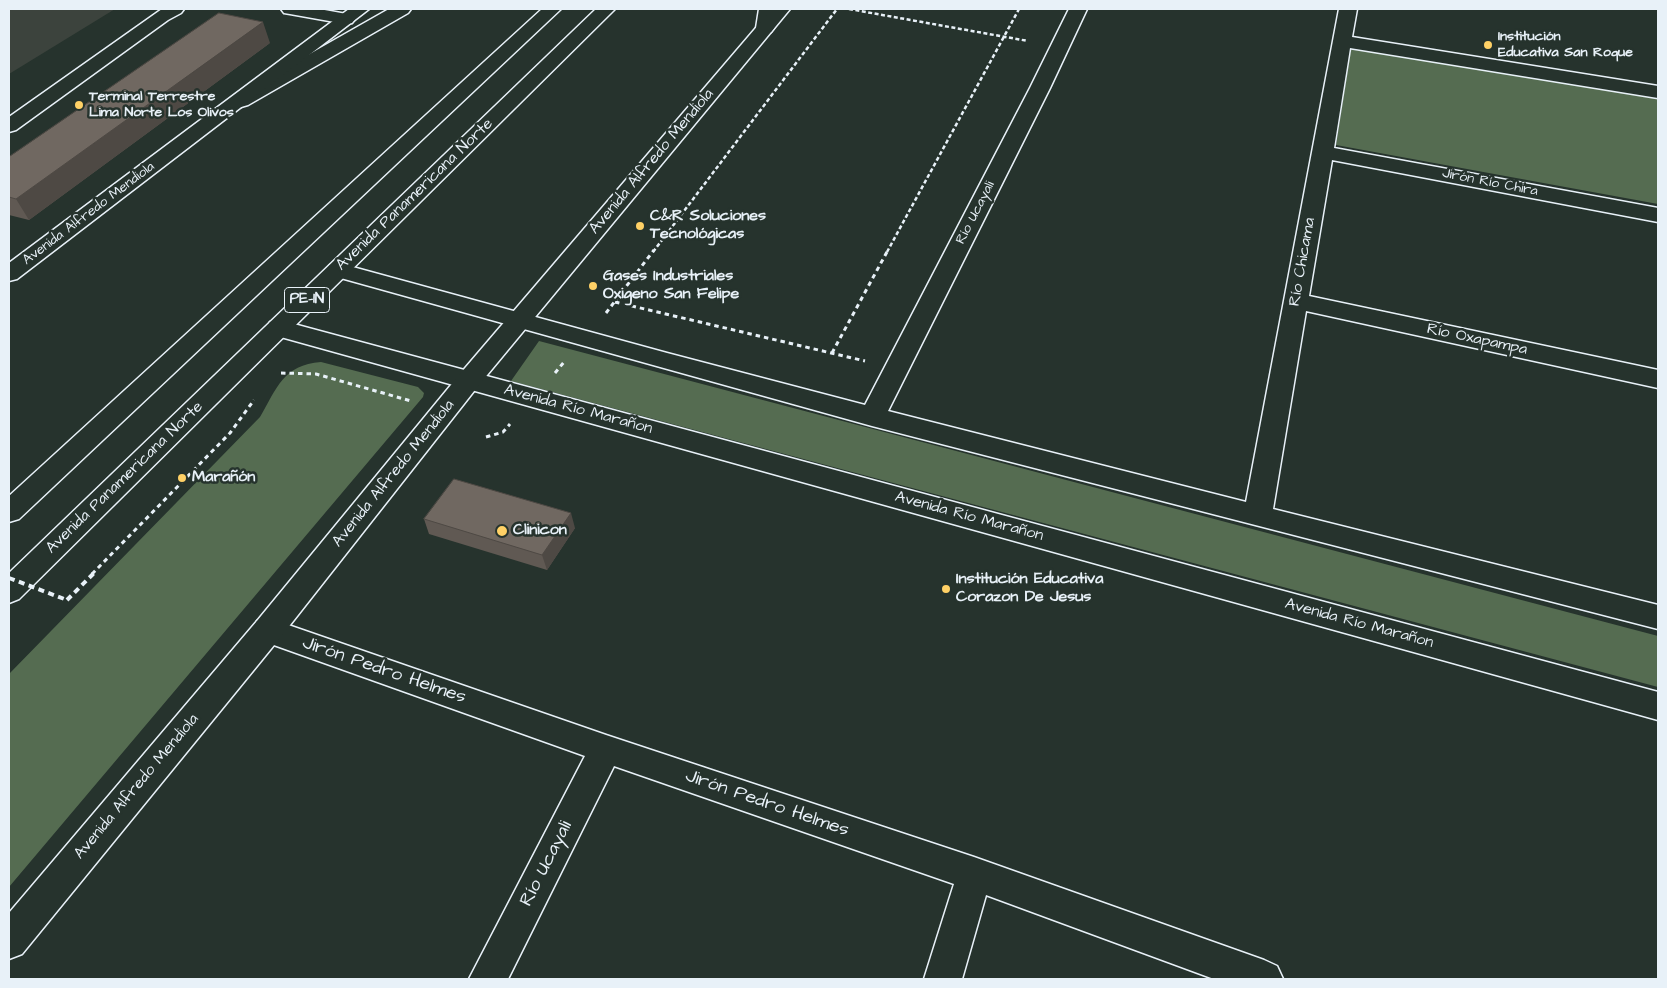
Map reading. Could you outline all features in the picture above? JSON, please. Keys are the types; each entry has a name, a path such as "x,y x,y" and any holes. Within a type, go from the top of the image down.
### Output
{"main road":[{"path":"9,126 162,16 175,9"},
{"path":"290,9 353,14"},
{"path":"230,107 402,9"},
{"name":"PE-1N","path":"9,512 552,9"},
{"name":"Avenida Panamericana Norte","path":"9,591 606,9"},
{"name":"Avenida Alfredo Mendiola","path":"9,941 268,630 469,380 766,18 781,9"},
{"name":"Río Ucayali","path":"872,417 1078,9"},
{"name":"Río Chicama","path":"1258,515 1348,9"},
{"name":"Avenida Alfredo Mendiola","path":"9,274 353,14"},
{"path":"1342,40 1658,92"},
{"name":"Jirón Río Chira","path":"1322,152 1658,214"},
{"path":"338,270 518,322 872,417 1658,617"},
{"name":"Río Oxapampa","path":"1297,301 1658,379"},
{"name":"Avenida Río Marañon","path":"279,328 1658,706"},
{"name":"Jirón Pedro Helmes","path":"268,630 606,749 974,874 1264,979"},
{"name":"Río Ucayali","path":"488,979 606,749"},
{"path":"942,979 974,874"}],"path":[{"path":"600,319 615,302 837,9"},
{"path":"849,9 1036,42 1061,44"},
{"path":"832,353 1019,9"},
{"path":"615,302 897,368"},
{"path":"275,376 282,372 316,374 415,402"},
{"path":"9,578 67,600 230,433 258,396"},
{"path":"486,437 504,432 512,422"}],"shaded area":[{"path":"9,9 115,9 9,74"}],"green space":[{"path":"1351,48 1658,99 1658,204 1336,145"},
{"path":"539,341 1658,636 1658,687 511,381"},
{"path":"321,362 418,387 424,393 423,397 9,887 9,674 260,417 277,388 289,373 308,364"}],"building":[{"path":"219,13 263,22 16,199 9,197 9,157"},
{"name":"Clinicon","path":"454,479 571,513 542,555 424,519"}],"place":[{"name":"Institución Educativa San Roque","path":"1488,45"},
{"name":"Terminal Terrestre Lima Norte Los Olivos","path":"79,105"},
{"name":"C&R Soluciones Tecnológicas","path":"640,226"},
{"name":"Gases Industriales Oxigeno San Felipe","path":"593,286"},
{"name":"Marañón","path":"182,478"},
{"name":"Clinicon","path":"502,531"},
{"name":"Institución Educativa Corazon De Jesus","path":"946,589"}]}
